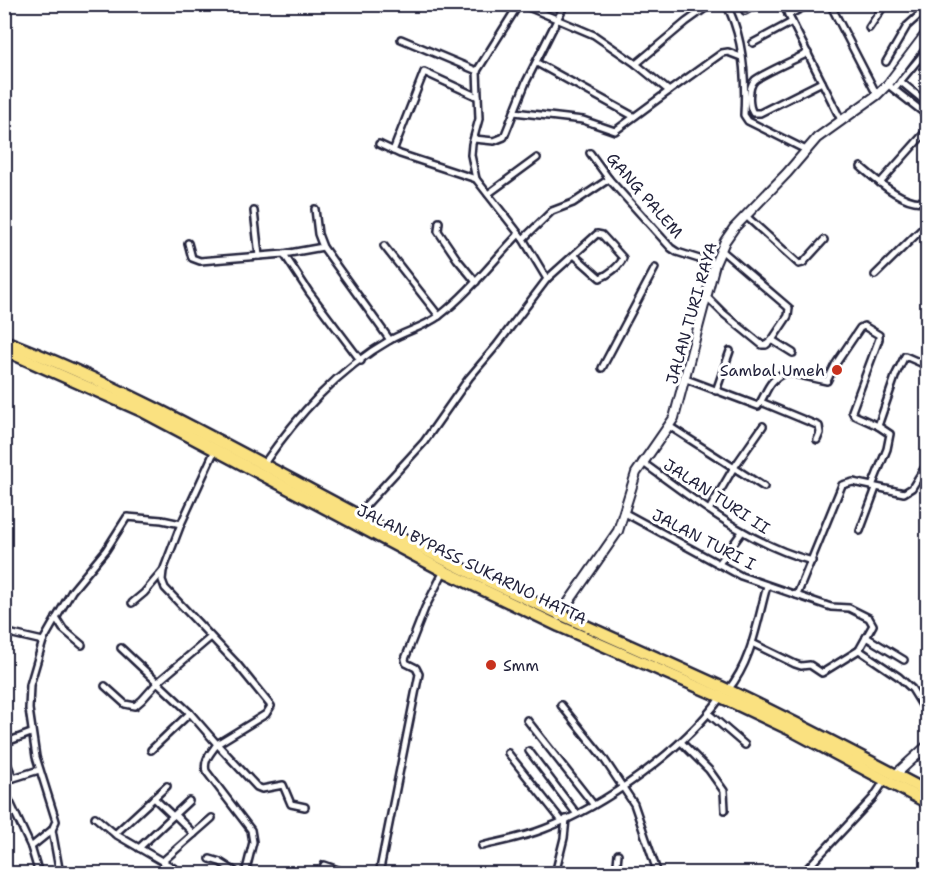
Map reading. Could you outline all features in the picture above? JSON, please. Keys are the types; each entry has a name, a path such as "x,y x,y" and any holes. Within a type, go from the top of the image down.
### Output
{"highway":[{"name":"JALAN BYPASS SUKARNO HATTA","path":"4,341 107,384 357,516 559,616 724,693 791,730 890,778 927,792"},
{"name":"JALAN BYPASS SUKARNO HATTA","path":"4,350 134,408 444,571 559,626 724,693"},
{"name":"JALAN BYPASS SUKARNO HATTA","path":"890,778 927,803"}],"street":[{"path":"547,279 519,234 476,179 471,155 479,119 477,71 520,4 594,35 636,64 669,91"},
{"path":"474,139 494,141 503,138 565,4"},
{"path":"636,64 711,4"},
{"path":"726,4 734,20 741,57 745,89 744,115 748,121 806,150"},
{"path":"745,11 757,4"},
{"path":"783,4 841,120"},
{"path":"788,15 810,4"},
{"path":"830,4 877,95"},
{"path":"869,28 885,4"},
{"path":"886,62 908,26 926,6"},
{"path":"753,44 792,22"},
{"name":"JALAN TURI RAYA","path":"559,616 618,531 633,481 642,462 669,426 677,411 720,249 729,234 817,138 891,87 927,31"},
{"path":"401,39 477,71"},
{"path":"927,48 898,79 927,104"},
{"path":"514,112 583,120 612,131 722,53 728,52 741,57"},
{"path":"808,53 756,80 751,91 751,109 753,113 760,113 822,82"},
{"path":"537,63 633,116"},
{"path":"393,151 424,72 478,96"},
{"path":"891,87 927,116"},
{"path":"880,183 927,129"},
{"path":"379,144 393,151 476,179"},
{"name":"GANG PALEM","path":"590,153 609,179 670,248 716,264"},
{"path":"489,194 537,158"},
{"path":"861,167 892,191 914,201 922,203 927,200"},
{"path":"523,240 552,211 573,203 609,179"},
{"path":"315,209 318,234 323,247 390,340"},
{"path":"254,211 259,256"},
{"path":"746,216 799,264 803,263 825,240"},
{"path":"439,222 437,228 440,234 476,282"},
{"path":"875,275 927,223"},
{"path":"263,465 299,416 330,384 390,340 439,316 476,282 519,234"},
{"path":"357,516 424,442 469,378 547,279 574,255 599,234 623,258 611,271 600,278 574,255"},
{"path":"188,243 195,261 284,254 323,247"},
{"path":"384,246 439,316"},
{"path":"707,297 762,345 772,340 788,316 789,308 720,249"},
{"path":"284,254 309,292 361,361"},
{"path":"602,368 655,267"},
{"path":"686,379 757,406 772,381 786,372 827,381 861,327 864,326 879,335 852,411 854,415 890,434 860,531"},
{"path":"772,340 793,353"},
{"path":"716,391 730,351"},
{"path":"878,426 896,374 905,356 927,366"},
{"path":"761,402 819,426 820,433 817,440"},
{"path":"669,426 764,488"},
{"path":"709,510 762,426"},
{"path":"215,450 181,524 163,571 162,580 165,588 237,664 271,706 266,714 217,744 206,758 207,771 251,830 253,842 245,873"},
{"name":"JALAN TURI II","path":"642,462 742,532 784,552 812,561"},
{"path":"797,595 842,485 853,482 906,493 912,488 927,462"},
{"name":"JALAN TURI I","path":"482,846 530,834 564,820 623,786 681,742 709,714 742,669 752,643 767,586 718,566 625,513"},
{"path":"31,847 56,824 55,814 39,770 28,709 30,685 43,641 72,591 106,550 127,517 181,524"},
{"path":"718,566 742,532"},
{"path":"132,603 163,571"},
{"path":"379,873 419,674 416,668 406,663 405,659 425,608 444,571"},
{"path":"752,643 795,664 812,666 822,673 859,650 873,625 869,618 849,608 831,607 767,586"},
{"path":"56,618 63,629 82,645"},
{"path":"4,632 43,641"},
{"path":"866,637 904,660"},
{"path":"105,686 125,704 135,706 158,681 211,638"},
{"path":"121,648 190,713 257,787 262,789 283,785 291,804 304,807"},
{"path":"859,650 912,689 927,715"},
{"path":"561,705 623,786 634,804 644,826 658,873"},
{"path":"151,750 190,713"},
{"path":"709,714 745,745"},
{"path":"527,720 593,804"},
{"path":"4,743 32,733"},
{"path":"681,742 709,770 724,791 725,810"},
{"path":"802,873 890,778 927,745"},
{"path":"529,751 576,813"},
{"path":"508,753 564,820 564,838 555,873"},
{"path":"4,756 13,778"},
{"path":"4,781 39,770"},
{"path":"115,834 167,786"},
{"path":"154,798 194,834"},
{"path":"9,800 31,847 39,873"},
{"path":"139,848 189,801"},
{"path":"95,817 115,834 184,873"},
{"path":"164,861 212,818"},
{"path":"52,830 60,873"},
{"path":"616,873 618,854"},
{"path":"210,859 239,873"},
{"path":"321,873 324,865 349,873"}],"place":[{"name":"Sambal Umeh","path":"837,370"},
{"name":"Smm","path":"491,665"}]}
